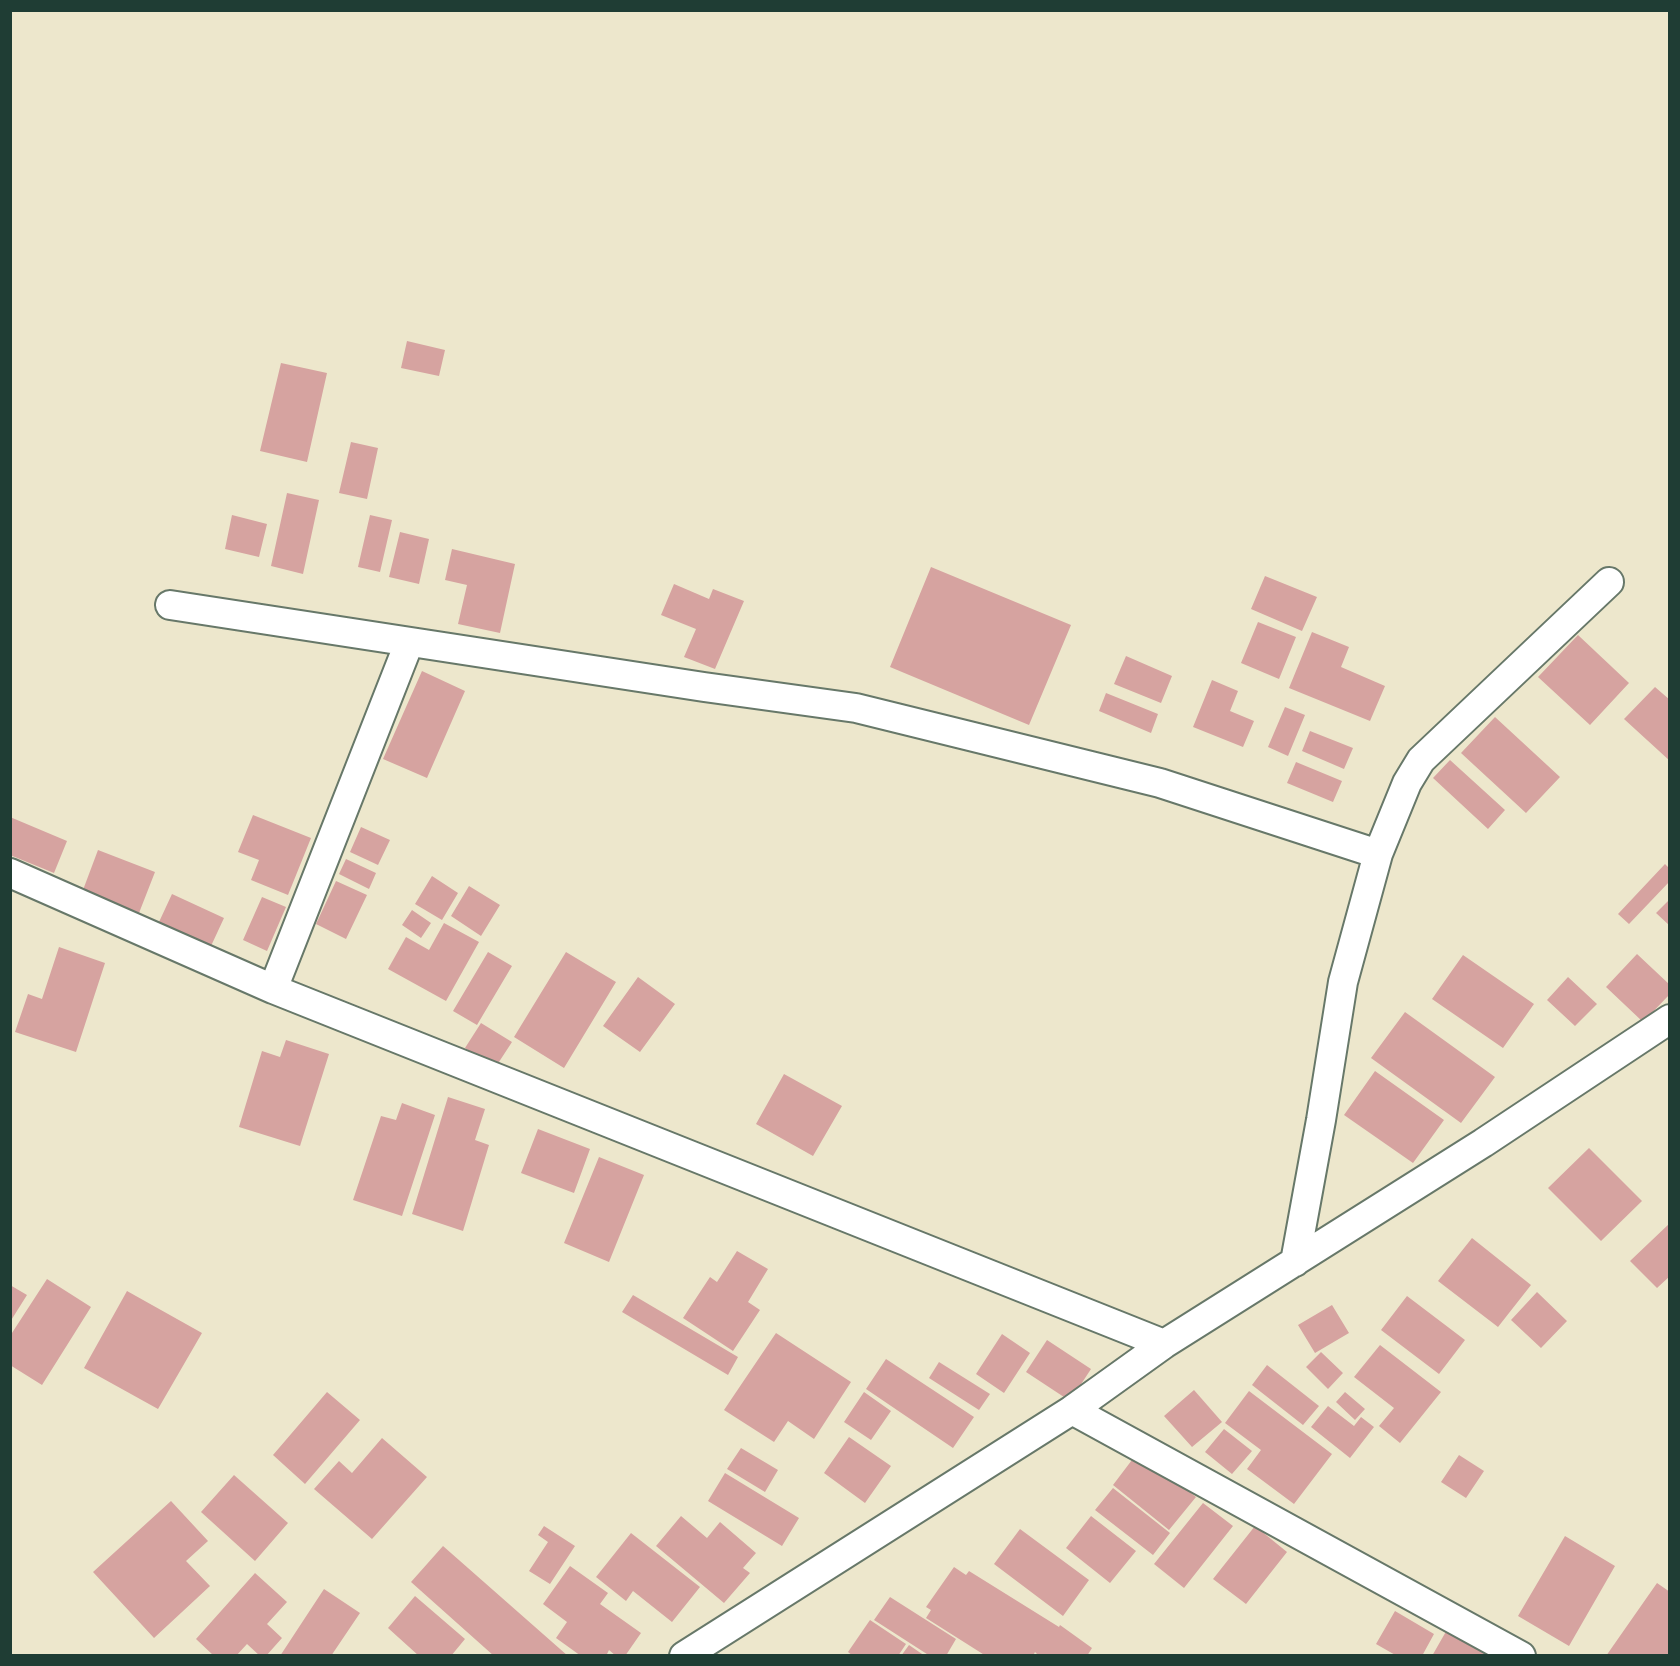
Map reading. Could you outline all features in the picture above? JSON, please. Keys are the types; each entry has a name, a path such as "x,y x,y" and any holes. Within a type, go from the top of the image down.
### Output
{"street":[{"path":"1295,1262 1343,982 1378,854 1407,783 1421,759 1609,582"},
{"path":"170,605 855,708 1160,783 1378,854"},
{"path":"273,988 409,642"},
{"path":"10,873 273,988 1164,1344"},
{"path":"684,1656 1072,1410 1164,1344 1483,1143 1670,1019"},
{"path":"1072,1410 1521,1656"}],"building":[{"path":"407,341 445,350 439,376 401,368"},
{"path":"281,363 327,373 307,462 260,451"},
{"path":"351,442 378,448 367,499 339,493"},
{"path":"287,493 319,500 303,574 271,566"},
{"path":"232,515 267,524 259,557 225,549"},
{"path":"370,515 392,520 380,572 358,567"},
{"path":"400,532 429,539 419,584 389,577"},
{"path":"452,549 515,564 500,633 458,624 467,585 445,580"},
{"path":"931,567 1071,625 1029,725 890,667"},
{"path":"1265,576 1317,597 1302,631 1251,609"},
{"path":"674,584 709,599 713,589 744,601 715,669 684,657 696,629 661,615"},
{"path":"1258,622 1296,637 1279,679 1241,663"},
{"path":"1312,632 1349,647 1341,667 1385,686 1370,721 1289,688"},
{"path":"1578,635 1629,683 1590,725 1538,677"},
{"path":"1126,656 1172,676 1161,703 1114,684"},
{"path":"422,671 465,691 427,778 383,759"},
{"path":"1212,680 1238,691 1230,711 1254,721 1243,747 1193,727"},
{"path":"1655,687 1670,700 1670,761 1624,719"},
{"path":"1106,693 1158,714 1151,733 1099,711"},
{"path":"1285,707 1305,715 1288,756 1268,747"},
{"path":"1495,717 1560,777 1526,813 1461,753"},
{"path":"1310,731 1353,748 1344,769 1302,751"},
{"path":"1450,760 1505,810 1488,829 1433,778"},
{"path":"1296,762 1342,781 1333,802 1287,783"},
{"path":"253,815 311,838 288,895 251,880 259,860 238,852"},
{"path":"10,817 67,841 54,873 10,855"},
{"path":"361,827 390,840 378,865 350,852"},
{"path":"98,850 155,872 139,913 83,890"},
{"path":"346,859 376,873 369,889 339,874"},
{"path":"1665,864 1670,869 1670,881 1629,924 1618,914"},
{"path":"432,876 458,893 442,920 415,904"},
{"path":"336,881 367,895 346,939 316,924"},
{"path":"469,886 500,905 481,936 451,916"},
{"path":"172,894 224,918 211,946 159,922"},
{"path":"262,897 286,907 267,951 243,940"},
{"path":"1670,899 1670,926 1656,913"},
{"path":"412,910 431,923 421,938 402,925"},
{"path":"444,923 479,942 446,1001 388,969 406,937 429,950"},
{"path":"59,947 105,963 76,1052 15,1032 28,994 42,999"},
{"path":"488,952 512,966 477,1025 453,1011"},
{"path":"566,952 616,982 564,1068 514,1037"},
{"path":"1637,954 1670,985 1670,994 1643,1022 1606,987"},
{"path":"1463,955 1534,1004 1503,1048 1432,999"},
{"path":"638,977 675,1004 640,1052 603,1026"},
{"path":"1568,977 1597,1004 1575,1026 1547,1000"},
{"path":"1405,1012 1495,1077 1461,1123 1371,1058"},
{"path":"481,1023 512,1042 495,1068 465,1048"},
{"path":"286,1040 329,1054 300,1146 239,1127 262,1051 280,1057"},
{"path":"1375,1071 1444,1120 1413,1163 1344,1115"},
{"path":"784,1074 842,1106 813,1156 756,1124"},
{"path":"448,1097 485,1109 475,1140 489,1145 463,1231 412,1214"},
{"path":"402,1103 435,1115 402,1216 353,1200 381,1116 396,1120"},
{"path":"538,1129 590,1149 574,1193 521,1173"},
{"path":"1589,1148 1642,1201 1601,1241 1548,1188"},
{"path":"599,1157 644,1175 609,1262 564,1243"},
{"path":"1670,1223 1670,1276 1657,1288 1630,1261"},
{"path":"1472,1238 1531,1285 1498,1327 1438,1281"},
{"path":"737,1251 768,1269 748,1302 760,1310 733,1351 683,1318 710,1277 717,1282"},
{"path":"47,1279 91,1307 42,1385 10,1365 10,1336"},
{"path":"10,1285 27,1295 10,1322"},
{"path":"127,1291 202,1333 158,1409 84,1368"},
{"path":"1537,1292 1567,1321 1541,1348 1511,1320"},
{"path":"633,1295 738,1357 728,1375 622,1312"},
{"path":"1407,1296 1465,1340 1439,1374 1381,1330"},
{"path":"1332,1305 1349,1333 1315,1353 1298,1325"},
{"path":"776,1333 851,1382 814,1439 788,1421 774,1442 724,1410"},
{"path":"1002,1334 1030,1353 1004,1393 976,1374"},
{"path":"1047,1340 1091,1369 1070,1401 1026,1372"},
{"path":"1380,1345 1441,1392 1400,1443 1379,1426 1394,1408 1354,1377"},
{"path":"1321,1352 1343,1373 1328,1389 1306,1367"},
{"path":"886,1359 974,1417 953,1448 866,1389"},
{"path":"939,1362 990,1394 979,1410 929,1378"},
{"path":"1267,1365 1319,1406 1303,1425 1252,1385"},
{"path":"1194,1390 1222,1422 1192,1447 1164,1416"},
{"path":"1249,1391 1332,1454 1294,1504 1247,1469 1261,1450 1225,1423"},
{"path":"327,1392 360,1420 305,1484 273,1455"},
{"path":"864,1392 891,1411 871,1440 844,1422"},
{"path":"1345,1392 1365,1409 1355,1420 1336,1402"},
{"path":"1328,1406 1354,1426 1361,1417 1374,1427 1350,1458 1311,1427"},
{"path":"1224,1429 1252,1451 1232,1474 1205,1452"},
{"path":"849,1437 891,1466 865,1503 824,1473"},
{"path":"382,1438 427,1477 372,1539 314,1489 339,1461 352,1473"},
{"path":"741,1448 778,1470 765,1492 727,1469"},
{"path":"1138,1452 1196,1497 1169,1530 1113,1485"},
{"path":"1459,1455 1484,1471 1466,1498 1441,1482"},
{"path":"725,1473 799,1518 782,1546 708,1501"},
{"path":"234,1475 288,1523 255,1561 201,1512"},
{"path":"1113,1488 1170,1533 1153,1555 1095,1510"},
{"path":"171,1501 208,1541 186,1561 210,1586 154,1638 93,1572"},
{"path":"1203,1503 1233,1526 1184,1588 1154,1564"},
{"path":"681,1516 707,1538 720,1522 756,1553 743,1568 750,1573 724,1603 656,1546"},
{"path":"1091,1516 1136,1551 1110,1583 1066,1548"},
{"path":"544,1526 575,1546 550,1584 529,1571 548,1542 538,1535"},
{"path":"1255,1526 1287,1552 1246,1604 1213,1579"},
{"path":"1020,1529 1089,1580 1063,1616 994,1564"},
{"path":"631,1533 700,1587 672,1622 633,1591 626,1601 596,1577"},
{"path":"1565,1536 1615,1566 1569,1646 1518,1616"},
{"path":"443,1546 568,1656 494,1656 411,1582"},
{"path":"570,1566 608,1593 600,1604 641,1633 625,1656 616,1656 609,1650 606,1656 581,1656 556,1638 567,1622 543,1604"},
{"path":"954,1567 966,1575 969,1571 1059,1627 1060,1625 1092,1648 1087,1656 1039,1656 1035,1652 1033,1656 986,1656 926,1618 931,1610 926,1607"},
{"path":"255,1573 287,1602 267,1624 282,1638 266,1656 260,1656 247,1644 236,1656 214,1656 196,1639"},
{"path":"1657,1583 1670,1592 1670,1656 1606,1656"},
{"path":"324,1589 360,1613 331,1656 280,1656"},
{"path":"415,1596 465,1639 451,1656 419,1656 388,1628"},
{"path":"890,1597 956,1639 946,1656 930,1656 874,1620"},
{"path":"1395,1611 1434,1634 1422,1656 1397,1656 1376,1644"},
{"path":"870,1620 906,1644 898,1656 853,1656 848,1652"},
{"path":"1448,1628 1497,1656 1432,1656"},
{"path":"909,1645 925,1656 901,1656"}]}
